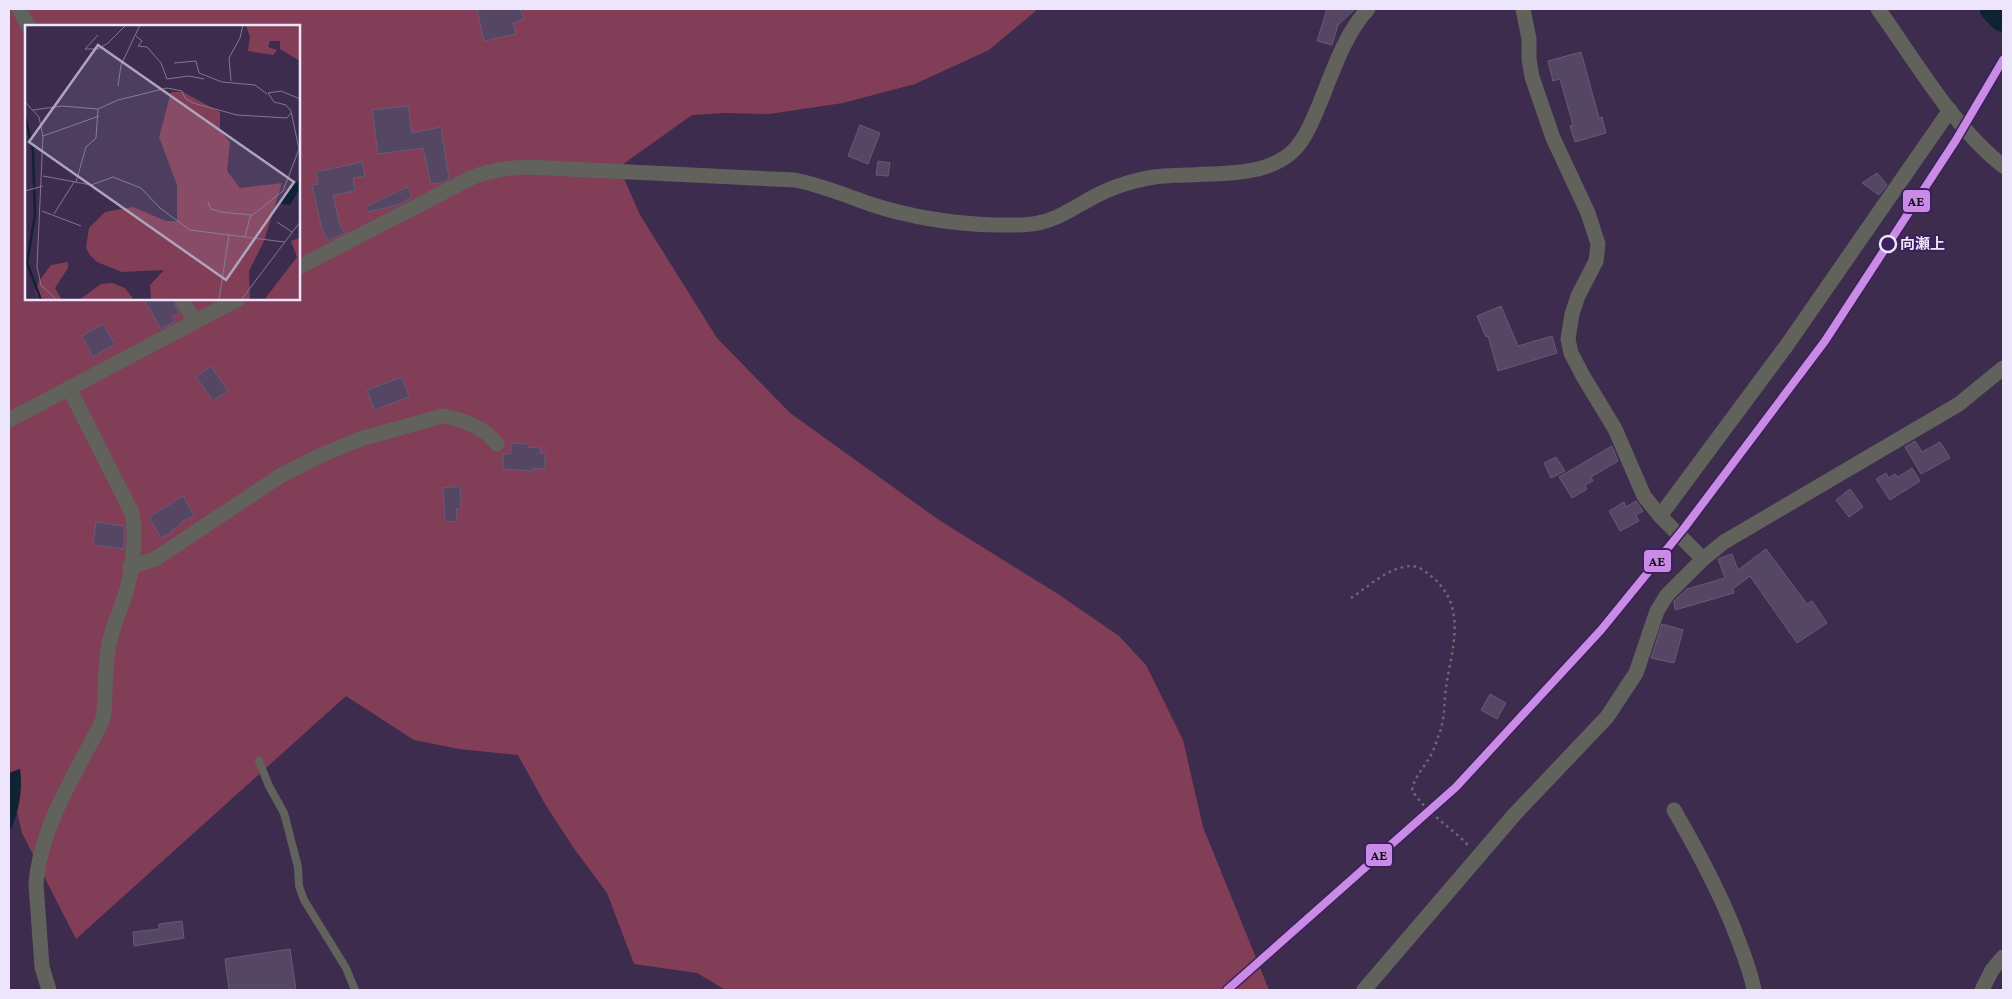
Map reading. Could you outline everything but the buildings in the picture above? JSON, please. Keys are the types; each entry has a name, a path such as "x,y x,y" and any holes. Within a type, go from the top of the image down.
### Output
{"street":[{"path":"19,9 27,25"},
{"path":"300,266 470,178 489,170 508,168 527,167 795,180 812,183 870,204 934,221 985,225 1025,225 1038,223 1064,214 1108,190 1143,179 1257,170 1280,162 1298,146 1312,123 1353,28 1368,9"},
{"path":"1524,9 1532,77 1553,138 1588,213 1598,244 1596,260 1578,296 1572,314 1568,339 1571,353 1615,430 1644,496 1660,516 1703,558"},
{"path":"1878,9 1950,110 1973,137 2003,166"},
{"path":"1660,516 1787,345 1950,110"},
{"path":"183,300 195,322"},
{"path":"9,420 236,300"},
{"path":"1364,990 1514,815 1607,717 1636,673 1657,610 1667,595 1703,558 1724,542 1959,404 2003,368"},
{"path":"49,990 42,967 36,884 37,871 47,834 69,785 102,722 109,646 127,589 136,530 132,513 69,388"},
{"path":"130,567 154,559 280,476 315,458 360,439 443,416 478,427 497,444"},
{"path":"1674,810 1704,863 1732,923 1752,976 1754,990"},
{"path":"1982,990 1992,970 2003,957"}],"lane":[{"path":"259,761 269,786 284,813 298,867 299,886 304,900 346,968 355,990"}],"path":[{"path":"1351,598 1389,573 1410,566 1423,570 1436,580 1448,598 1454,615 1455,644 1446,688 1445,709 1432,754 1414,779 1412,790 1420,803 1446,824 1478,857"}],"shaded area":[{"path":"9,9 1038,9 989,50 915,84 843,103 769,114 726,113 692,115 619,167 640,215 717,338 790,413 939,520 1058,594 1119,636 1146,665 1183,740 1203,827 1269,990 733,990 724,989 697,973 634,964 607,893 573,847 545,804 518,755 459,749 414,740 346,696 76,939 22,833 9,776"}],"water":[{"path":"20,769 19,801 9,832 9,774"}],"waterway":[{"path":"1994,9 2003,18"}],"transit line":[{"name":"AE","path":"1227,990 1456,787 1601,630 1685,527 1825,341 1956,140 2003,60"}],"place":[{"name":"向瀬上","path":"1888,244"}]}
